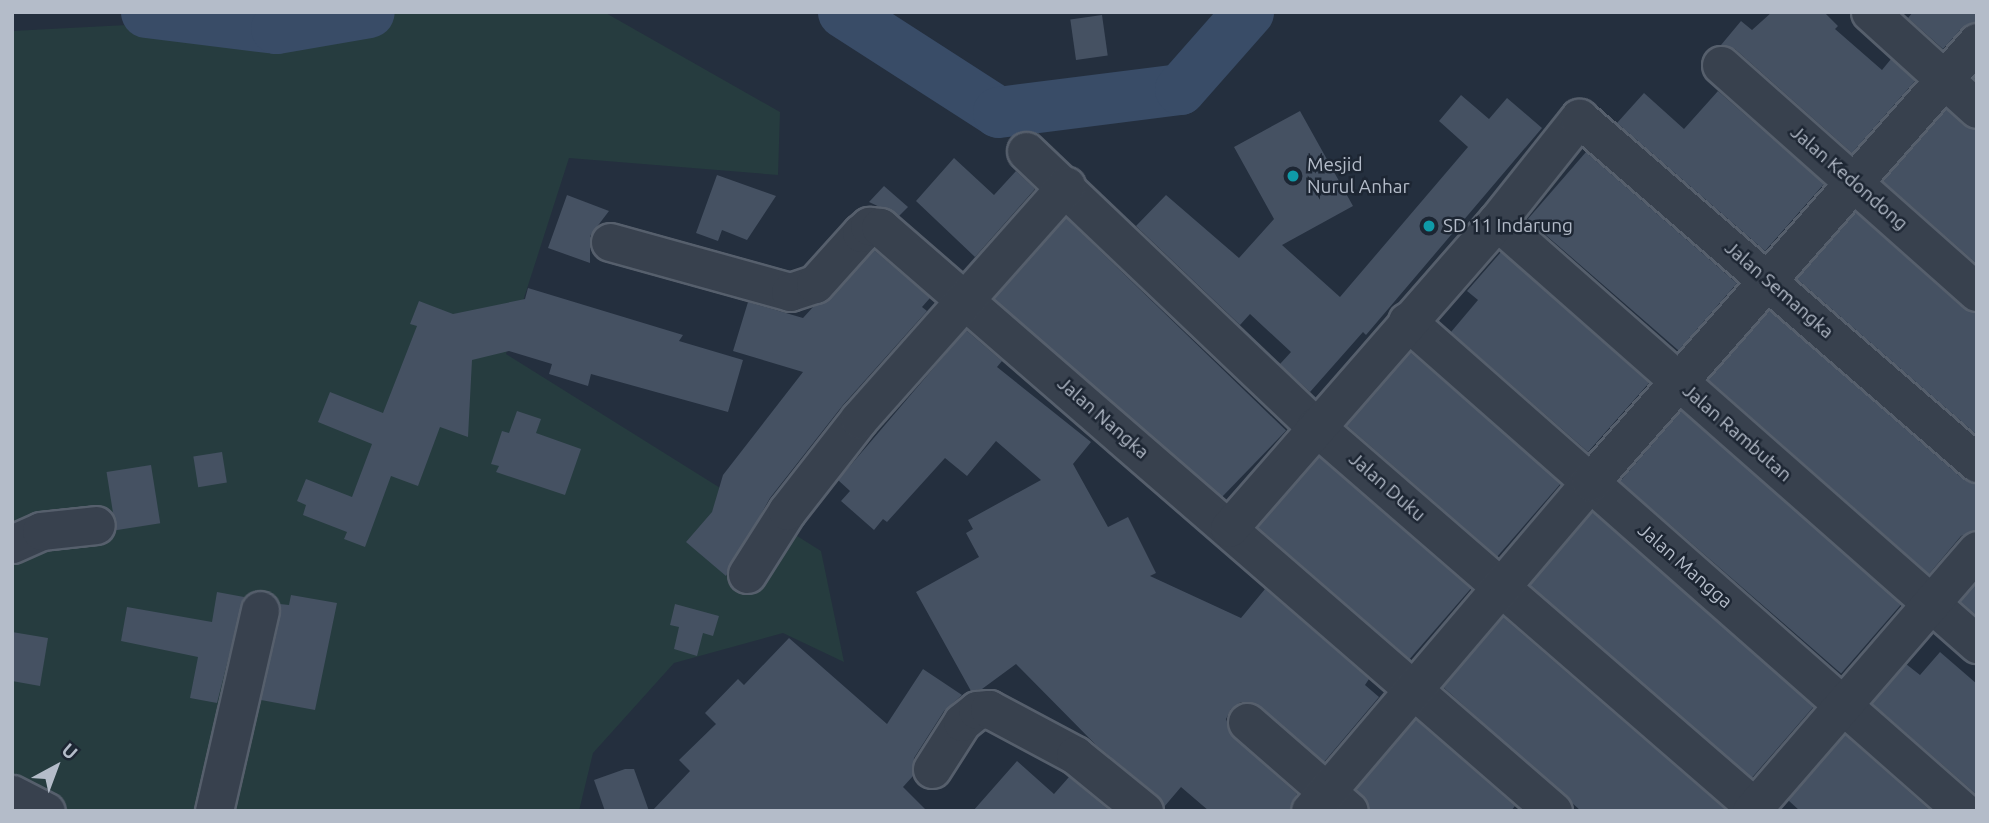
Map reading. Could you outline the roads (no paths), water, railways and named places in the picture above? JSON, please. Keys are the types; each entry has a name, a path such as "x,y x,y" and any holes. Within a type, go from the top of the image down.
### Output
{"street":[{"path":"1870,12 1977,109"},
{"path":"1247,722 1329,804 1413,689 1678,381 1977,42"},
{"name":"Jalan Kedondong","path":"1721,65 1977,292"},
{"name":"Jalan Semangka","path":"1497,221 1579,118 1768,279 1977,463"},
{"name":"Jalan Duku","path":"1026,151 1066,186 1315,426 1755,809"},
{"path":"747,574 787,511 859,419 1066,186"},
{"path":"1229,528 1315,426 1497,221"},
{"name":"Jalan Rambutan","path":"1497,221 1977,644"},
{"name":"Jalan Nangka","path":"610,242 790,292 815,284 861,233 869,226 880,227 967,299 1553,811"},
{"name":"Jalan Mangga","path":"1407,321 1963,811"},
{"path":"12,544 41,531 96,525"},
{"path":"1755,809 1977,550"},
{"path":"214,811 260,610"},
{"path":"932,769 962,722 976,710 989,709 1075,755 1144,811"},
{"path":"12,794 46,811"}],"waterway":[{"path":"146,12 276,28 369,12"},
{"path":"843,12 998,112 1180,89 1248,12"}],"place":[{"name":"Mesjid Nurul Anhar","path":"1293,176"},
{"name":"SD 11 Indarung","path":"1429,226"}]}
